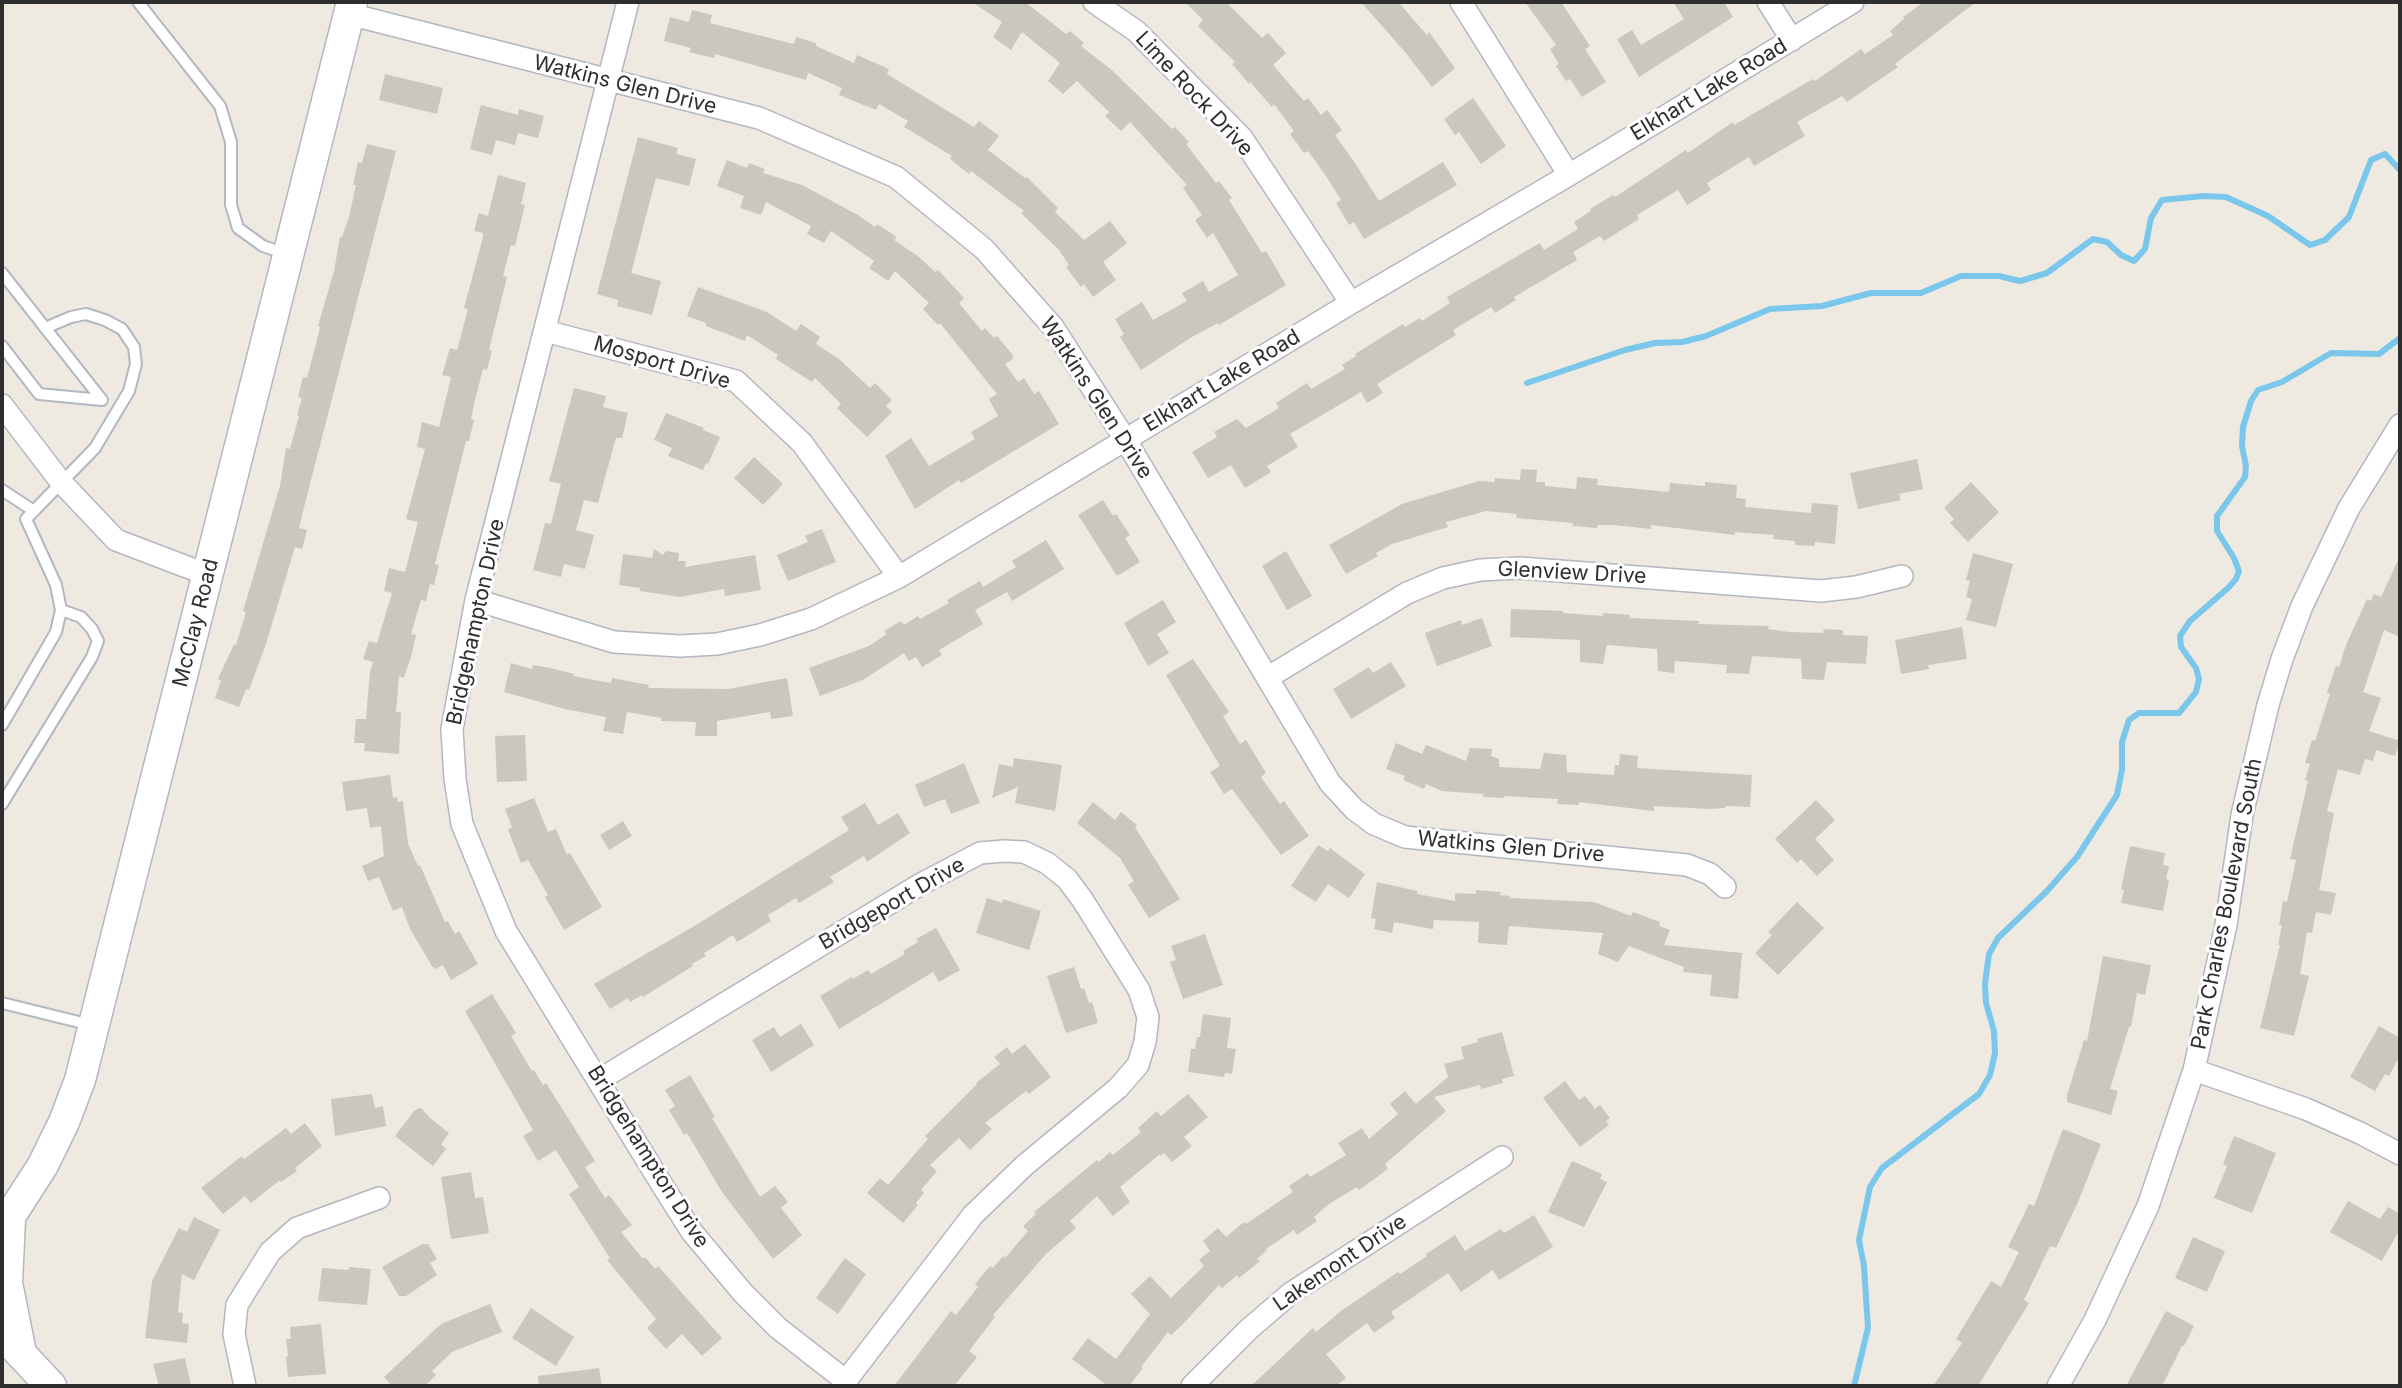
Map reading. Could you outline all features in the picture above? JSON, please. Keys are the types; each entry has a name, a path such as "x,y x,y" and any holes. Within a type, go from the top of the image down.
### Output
{"main road":[{"name":"McClay Road","path":"6,1224 43,1165 80,1080 350,8"},
{"path":"6,1224 8,1346 51,1386"}],"street":[{"name":"Bridgehampton Drive","path":"628,2 476,600 452,729 455,779 462,824 506,931 692,1232 720,1268 778,1328 844,1383"},
{"name":"Lime Rock Drive","path":"1094,2 1136,31 1242,138 1351,303"},
{"path":"1461,2 1569,176"},
{"path":"1768,2 1792,40"},
{"name":"Elkhart Lake Road","path":"476,600 614,642 680,646 760,635 811,620 899,577 1351,303 1569,176 1853,2"},
{"name":"Watkins Glen Drive","path":"350,8 608,82 760,118 896,177 984,249 1053,327 1125,439 1330,783 1354,809 1374,824 1405,836 1439,842 1687,865 1710,874 1725,887"},
{"name":"Mosport Drive","path":"545,331 736,381 802,443 899,577"},
{"path":"2,405 61,482 116,540 208,575"},
{"name":"Park Charles Boulevard South","path":"2058,1386 2095,1320 2148,1206 2194,1070 2226,925 2242,815 2264,718 2282,659 2302,606 2349,508 2400,425"},
{"name":"Glenview Drive","path":"1267,678 1407,593 1443,578 1480,570 1520,568 1821,591 1856,587 1902,576"},
{"name":"Bridgeport Drive","path":"599,1080 921,884 980,853 1024,852 1047,863 1067,879 1139,990 1147,1017 1145,1042 1138,1065 1118,1088 1025,1165 973,1215 844,1383"},
{"path":"2194,1070 2306,1109 2400,1154"},
{"name":"Lakemont Drive","path":"1192,1386 1249,1329 1291,1293 1502,1157"},
{"path":"244,1386 234,1334 237,1306 270,1252 297,1228 379,1198"}],"lane":[{"path":"138,2 220,106 231,142 231,205 238,228 263,246 289,255"},
{"path":"2,273 115,415"},
{"path":"2,725 56,632 61,610 56,585 26,519 95,448 129,391 136,365 134,347 122,329 105,320 86,314 45,328"},
{"path":"2,346 39,394 102,400"},
{"path":"2,490 34,511"},
{"path":"2,804 92,657 98,641 81,617 61,610"},
{"path":"2,1003 95,1026"}],"building":[{"path":"972,2 1025,2 1066,34 1070,31 1084,43 1081,46 1113,71 1172,129 1175,127 1189,142 1186,144 1216,183 1219,181 1232,198 1229,200 1262,253 1266,251 1286,285 1219,325 1218,323 1192,337 1141,370 1120,337 1124,334 1115,319 1142,302 1153,320 1187,301 1182,293 1203,281 1209,292 1238,275 1213,233 1207,238 1195,220 1202,215 1183,188 1187,185 1130,122 1121,131 1105,116 1109,112 1077,81 1063,94 1048,81 1060,63 1022,32 1011,50 993,37 1002,22"},
{"path":"1185,2 1226,2 1262,38 1268,33 1286,53 1273,65 1304,101 1308,98 1321,115 1327,110 1342,130 1335,135 1379,201 1443,162 1457,185 1364,239 1354,222 1349,225 1336,203 1341,200 1308,151 1304,153 1290,134 1294,131 1274,104 1272,107 1250,82 1249,84 1232,64 1235,62 1198,26 1203,20"},
{"path":"1361,2 1398,2 1427,35 1429,32 1455,68 1432,87"},
{"path":"1525,2 1561,2 1590,46 1585,49 1606,82 1582,97 1570,79 1566,81 1556,66 1559,64 1550,49 1556,45"},
{"path":"1673,2 1724,2 1733,17 1639,77 1617,39 1632,30 1641,45 1684,19"},
{"path":"1924,2 1976,2 1895,64 1898,67 1847,102 1842,96 1797,122 1805,136 1754,166 1749,157 1707,183 1711,190 1687,205 1678,190 1637,215 1639,219 1604,241 1600,236 1573,252 1577,260 1514,297 1516,300 1495,313 1491,307 1453,330 1456,335 1377,384 1383,393 1367,403 1361,392 1290,434 1298,447 1267,466 1271,472 1245,488 1231,465 1208,478 1192,452 1217,437 1214,432 1237,419 1246,428 1279,408 1276,403 1307,383 1311,389 1345,369 1342,365 1356,356 1355,354 1403,324 1405,327 1420,318 1422,321 1450,303 1447,297 1540,243 1544,250 1578,229 1574,222 1591,211 1590,209 1613,195 1615,197 1686,150 1688,153 1733,122 1734,125 1813,79 1815,81 1861,49 1865,54 1893,35 1890,31 1903,17"},
{"path":"692,10 712,15 710,23 794,44 796,37 816,43 816,46 854,63 857,55 889,69 887,74 974,127 979,121 999,136 988,150 1027,177 1058,208 1055,212 1084,240 1110,221 1127,243 1103,262 1116,280 1093,297 1084,284 1081,287 1066,267 1069,265 1059,250 1021,213 1024,211 971,171 969,174 950,159 952,156 904,127 908,121 879,104 876,110 839,95 842,88 808,73 806,80 715,54 714,58 689,52 691,48 664,41 670,17 689,22"},
{"path":"385,74 443,88 437,114 379,100"},
{"path":"1473,98 1506,146 1481,164 1459,132 1455,135 1444,119"},
{"path":"481,105 518,115 519,109 544,116 538,138 518,133 515,145 496,140 492,155 470,149"},
{"path":"638,137 678,148 676,154 696,159 689,186 656,178 631,273 661,281 652,315 617,306 618,300 597,294"},
{"path":"367,144 396,151 303,511 299,528 307,530 302,549 295,547 266,644 249,690 246,689 239,707 215,698 221,681 218,679 234,644 236,645 246,612 243,611 280,486 286,448 290,449 299,416 297,415 302,398 298,397 303,377 307,378 340,237 349,217 358,162 362,163"},
{"path":"727,160 747,168 749,163 765,169 763,173 802,185 897,237 894,240 935,272 938,270 964,298 959,303 982,331 985,328 994,338 997,336 1012,354 1013,359 1005,364 1018,382 1024,378 1034,394 1039,391 1059,424 961,483 959,480 915,509 885,456 911,438 929,466 975,439 971,432 998,416 989,399 997,394 940,323 938,325 923,309 929,303 895,271 888,281 869,268 874,261 831,231 824,243 807,234 811,226 766,202 761,215 740,208 744,196 717,186"},
{"path":"498,175 526,183 521,204 525,205 515,246 511,245 503,276 507,277 489,350 492,351 487,370 483,369 475,400 469,441 466,441 435,564 439,565 434,585 430,584 426,601 421,600 411,634 416,635 412,653 404,678 399,676 396,712 401,712 399,754 364,751 365,743 354,743 356,719 366,719 373,662 363,659 369,641 377,643 392,593 384,591 389,568 405,572 418,522 406,519 425,449 417,447 422,422 439,427 451,377 442,375 450,348 457,350 468,309 464,308 483,237 483,233 474,231 479,213 488,216"},
{"path":"698,287 767,312 796,331 801,324 820,337 816,344 839,359 870,388 875,383 892,400 886,406 892,412 867,437 837,408 841,404 815,378 812,382 776,359 778,355 747,335 745,341 687,316"},
{"path":"574,388 606,396 603,407 628,413 622,438 616,438 598,503 584,500 576,530 594,535 585,569 564,564 561,577 533,570 545,523 551,524 561,484 549,481"},
{"path":"666,413 720,437 703,470 668,456 672,448 654,440"},
{"path":"754,457 783,484 763,505 734,478"},
{"path":"1917,459 1923,489 1899,494 1901,500 1858,509 1850,473"},
{"path":"1521,469 1537,470 1536,482 1545,482 1545,486 1576,489 1577,477 1598,479 1597,485 1669,492 1670,483 1705,486 1705,482 1737,485 1736,498 1746,499 1745,507 1811,513 1812,503 1838,505 1835,544 1815,542 1815,546 1795,545 1795,541 1773,539 1774,535 1735,532 1735,535 1651,525 1651,529 1613,525 1598,525 1597,528 1573,526 1573,523 1516,518 1517,514 1486,511 1446,522 1448,527 1392,544 1376,553 1378,556 1346,574 1329,545 1402,504 1479,481 1495,482 1495,478 1520,480"},
{"path":"1971,482 1999,512 1968,542 1950,523 1954,519 1944,508"},
{"path":"1103,500 1130,535 1125,538 1140,562 1117,576 1078,515"},
{"path":"822,529 836,562 788,581 777,555 808,542 805,536"},
{"path":"1046,540 1064,569 1012,601 1007,592 975,610 983,624 939,650 942,655 922,667 916,657 909,661 904,653 863,680 820,696 809,668 869,646 887,634 884,631 901,621 904,625 918,616 920,619 980,581 983,587 1016,567 1012,561"},
{"path":"654,549 663,555 666,551 679,553 678,561 686,561 685,567 755,555 761,590 725,596 724,589 680,597 619,585 623,554 652,558"},
{"path":"1286,551 1312,596 1287,610 1262,566"},
{"path":"1973,553 2013,564 1996,627 1966,620 1972,599 1966,597 1970,581 1966,580"},
{"path":"2400,556 2400,637 2384,630 2363,692 2381,698 2369,731 2400,741 2395,756 2376,750 2373,761 2365,759 2360,775 2338,769 2327,811 2334,813 2319,890 2336,893 2331,915 2316,912 2312,933 2307,932 2300,974 2309,976 2294,1036 2260,1028 2280,945 2282,925 2279,925 2283,901 2287,902 2296,860 2290,859 2308,781 2305,780 2310,764 2305,763 2312,740 2315,741 2336,666 2339,667 2367,599 2371,601 2374,594 2381,597"},
{"path":"1163,600 1176,622 1157,634 1169,653 1148,666 1124,623"},
{"path":"1511,609 1603,616 1603,613 1630,615 1630,618 1699,621 1698,624 1769,626 1768,629 1789,632 1823,633 1824,629 1843,630 1843,635 1868,636 1866,664 1827,662 1824,680 1802,679 1801,659 1752,656 1749,674 1726,673 1727,665 1675,661 1674,673 1658,671 1657,649 1607,645 1603,664 1580,662 1580,640 1510,637"},
{"path":"1482,618 1492,646 1437,666 1425,633 1461,620 1462,625"},
{"path":"1962,627 1967,659 1928,665 1929,669 1901,674 1895,640"},
{"path":"1193,659 1229,712 1223,716 1240,744 1246,740 1266,773 1261,777 1280,804 1284,801 1309,836 1281,855 1232,789 1224,794 1210,772 1220,766 1166,675"},
{"path":"1391,662 1406,686 1351,719 1333,689 1369,667 1373,673"},
{"path":"511,663 532,669 533,665 550,668 574,674 573,676 611,683 612,678 649,685 648,688 728,689 787,678 793,716 771,719 770,712 717,721 717,736 695,736 696,722 661,721 661,718 627,712 623,734 603,731 606,717 504,692"},
{"path":"525,735 527,781 497,782 495,736"},
{"path":"1396,743 1422,754 1426,745 1466,761 1470,748 1492,749 1491,756 1499,759 1499,767 1540,769 1544,753 1566,755 1567,772 1614,775 1620,754 1638,756 1637,768 1752,775 1750,807 1725,806 1709,809 1654,806 1654,811 1579,802 1579,805 1557,804 1558,799 1483,797 1483,794 1442,791 1426,784 1424,789 1403,780 1405,776 1386,769"},
{"path":"1014,758 1062,765 1055,811 1015,803 1018,787 992,798 999,764 1013,767"},
{"path":"964,763 980,803 951,814 945,799 924,807 915,785"},
{"path":"390,775 393,798 397,797 398,802 403,801 408,844 418,866 420,865 445,922 448,921 455,934 459,931 478,964 451,980 443,965 435,969 432,966 410,929 402,907 393,911 379,877 368,881 362,866 384,856 381,826 370,828 367,808 346,811 342,782"},
{"path":"534,798 548,832 556,829 567,855 570,853 602,907 564,930 528,860 521,863 508,830 512,827 505,809"},
{"path":"1816,800 1835,820 1815,839 1834,860 1817,876 1801,859 1797,863 1775,839"},
{"path":"1093,802 1115,820 1121,812 1137,825 1135,827 1180,899 1149,918 1128,885 1134,881 1120,858 1077,823"},
{"path":"865,803 878,825 898,813 910,833 867,862 864,856 830,877 834,882 799,903 796,898 768,915 771,921 737,942 733,935 704,953 706,956 692,964 693,966 643,997 642,995 630,1002 628,998 610,1009 594,984 696,925 849,830 841,817"},
{"path":"623,821 632,836 609,850 600,835"},
{"path":"1318,845 1328,851 1330,848 1365,874 1349,898 1328,884 1316,902 1291,886"},
{"path":"2130,846 2165,853 2163,865 2169,866 2166,879 2169,880 2163,911 2121,903 2124,890 2121,889"},
{"path":"1377,882 1417,891 1417,894 1455,901 1455,893 1476,894 1476,890 1501,892 1500,895 1510,898 1594,902 1631,916 1633,912 1660,922 1659,926 1670,930 1664,945 1742,953 1738,999 1710,996 1712,975 1683,972 1684,967 1629,946 1618,962 1598,954 1603,933 1509,926 1507,945 1478,943 1479,922 1434,920 1433,929 1394,922 1392,933 1374,929 1376,919 1371,918"},
{"path":"987,898 1002,903 1003,899 1041,911 1029,950 976,933"},
{"path":"1797,902 1824,928 1778,975 1755,953 1772,935 1768,932"},
{"path":"936,928 960,970 939,982 933,972 839,1029 820,996 868,970 871,974 905,954 903,951 918,942 916,939"},
{"path":"1205,934 1223,985 1183,999 1170,962 1176,960 1171,946"},
{"path":"2103,956 2151,965 2145,995 2137,993 2131,1027 2110,1089 2118,1091 2111,1115 2067,1102 2084,1040 2087,1041"},
{"path":"1074,967 1081,989 1084,988 1089,1003 1092,1002 1098,1023 1066,1033 1047,976"},
{"path":"492,994 516,1033 511,1036 532,1071 534,1070 543,1085 546,1083 595,1161 585,1167 605,1198 609,1195 632,1225 621,1232 643,1259 645,1257 655,1269 658,1266 722,1338 702,1356 682,1334 666,1349 647,1328 656,1319 607,1260 610,1258 569,1194 579,1187 556,1150 538,1161 523,1136 533,1130 465,1011"},
{"path":"1203,1014 1231,1018 1227,1048 1236,1049 1232,1074 1225,1073 1224,1077 1188,1072 1191,1049 1195,1049 1197,1037 1200,1037"},
{"path":"801,1024 814,1045 771,1072 752,1040 774,1027 780,1037"},
{"path":"2379,1026 2400,1038 2400,1055 2389,1076 2385,1074 2375,1091 2350,1077"},
{"path":"1502,1032 1514,1076 1502,1079 1503,1083 1481,1089 1480,1085 1434,1097 1446,1111 1385,1164 1388,1169 1359,1190 1357,1187 1329,1204 1314,1217 1317,1221 1297,1235 1294,1230 1266,1249 1257,1259 1260,1261 1239,1278 1237,1275 1222,1288 1219,1285 1182,1325 1171,1335 1168,1332 1129,1386 1108,1386 1072,1359 1088,1338 1116,1359 1150,1314 1131,1294 1150,1276 1171,1298 1204,1266 1199,1260 1210,1251 1203,1241 1218,1228 1226,1237 1244,1222 1246,1224 1293,1192 1289,1186 1308,1173 1310,1177 1346,1155 1338,1143 1362,1128 1369,1139 1398,1114 1390,1104 1405,1091 1416,1104 1448,1077 1444,1064 1464,1059 1461,1047"},
{"path":"1025,1044 1051,1077 1029,1094 1026,1091 985,1123 992,1129 970,1150 959,1138 930,1165 937,1171 921,1190 924,1193 916,1203 918,1205 903,1223 867,1193 880,1178 888,1185 928,1139 925,1136 976,1083 1000,1064 994,1057 1007,1047 1012,1054"},
{"path":"690,1075 715,1117 712,1118 760,1197 775,1186 788,1202 781,1208 802,1235 773,1259 722,1192 687,1133 684,1135 669,1110 675,1106 665,1090"},
{"path":"1565,1081 1579,1100 1585,1096 1595,1109 1600,1105 1610,1118 1606,1121 1609,1125 1580,1147 1543,1098"},
{"path":"372,1094 375,1108 383,1106 386,1126 335,1136 331,1099"},
{"path":"1188,1094 1208,1117 1184,1137 1192,1146 1172,1162 1164,1153 1161,1156 1160,1154 1120,1187 1130,1202 1113,1216 1097,1196 1070,1221 1076,1228 1046,1254 993,1315 995,1317 969,1351 977,1357 954,1386 894,1386 951,1311 956,1315 978,1287 975,1284 990,1266 993,1268 1003,1256 1005,1258 1028,1231 1023,1226 1036,1214 1034,1212 1097,1160 1099,1162 1110,1152 1113,1155 1141,1132 1138,1128 1157,1111 1161,1116"},
{"path":"421,1108 449,1133 441,1144 446,1149 433,1166 395,1136 415,1110"},
{"path":"305,1123 322,1146 295,1168 297,1171 281,1182 280,1180 251,1203 245,1196 223,1214 201,1188 242,1156 244,1159 286,1128 291,1134"},
{"path":"2063,1129 2101,1144 2056,1248 2050,1246 2024,1300 2029,1303 1978,1386 1933,1386 1962,1343 1956,1339 1991,1281 2001,1287 2019,1252 2008,1247 2029,1204 2034,1206"},
{"path":"2234,1136 2276,1153 2252,1213 2214,1198 2227,1166 2223,1164"},
{"path":"1572,1161 1602,1174 1600,1179 1607,1182 1584,1227 1548,1212"},
{"path":"471,1172 475,1198 483,1197 489,1233 451,1239 441,1177"},
{"path":"2348,1201 2380,1219 2388,1207 2400,1214 2400,1229 2382,1261 2330,1232"},
{"path":"1534,1215 1553,1247 1499,1280 1493,1270 1461,1292 1448,1273 1391,1312 1395,1318 1374,1333 1367,1323 1326,1354 1346,1378 1336,1386 1251,1386 1313,1328 1316,1332 1341,1311 1455,1235 1465,1251 1501,1229 1504,1233"},
{"path":"194,1217 220,1230 194,1280 182,1274 178,1312 183,1313 182,1323 189,1324 187,1343 145,1338 152,1281 179,1228 187,1232"},
{"path":"2193,1237 2225,1251 2207,1292 2175,1278"},
{"path":"422,1244 428,1244 437,1259 430,1263 437,1275 406,1296 399,1296 382,1267"},
{"path":"845,1258 866,1274 838,1314 816,1298"},
{"path":"349,1267 371,1269 367,1305 318,1301 322,1268 349,1270"},
{"path":"490,1304 502,1332 452,1352 432,1371 436,1375 425,1386 392,1386 384,1377 441,1324"},
{"path":"531,1308 574,1337 556,1366 512,1338"},
{"path":"2166,1311 2194,1326 2184,1346 2162,1386 2126,1386"},
{"path":"321,1324 326,1374 288,1377 286,1339 291,1339 290,1327"},
{"path":"185,1358 191,1386 159,1386 153,1364"},
{"path":"599,1368 602,1386 539,1386 538,1376"}],"waterway":[{"path":"1527,383 1625,350 1706,336 1770,309 1822,306 1871,293 1921,293 1961,276 1999,276 2020,281 2047,273 2093,239 2107,242 2121,255 2134,261 2145,249 2151,218 2162,200 2226,197 2268,216 2310,245 2325,240 2349,217 2371,160 2385,154 2400,170"},
{"path":"1854,1386 1868,1328 1864,1266 1859,1240 1870,1187 1882,1168 1979,1094 1990,1075 1995,1053 1994,1031 1986,1003 1985,984 1989,954 1998,938 2047,891 2077,857 2117,795 2122,769 2122,742 2129,720 2139,713 2179,713 2196,692 2199,679 2196,668 2181,647 2180,636 2190,621 2228,588 2239,571 2217,531 2217,516 2245,477 2243,427 2251,401 2258,390 2282,382 2331,353 2379,354 2400,338"}]}
